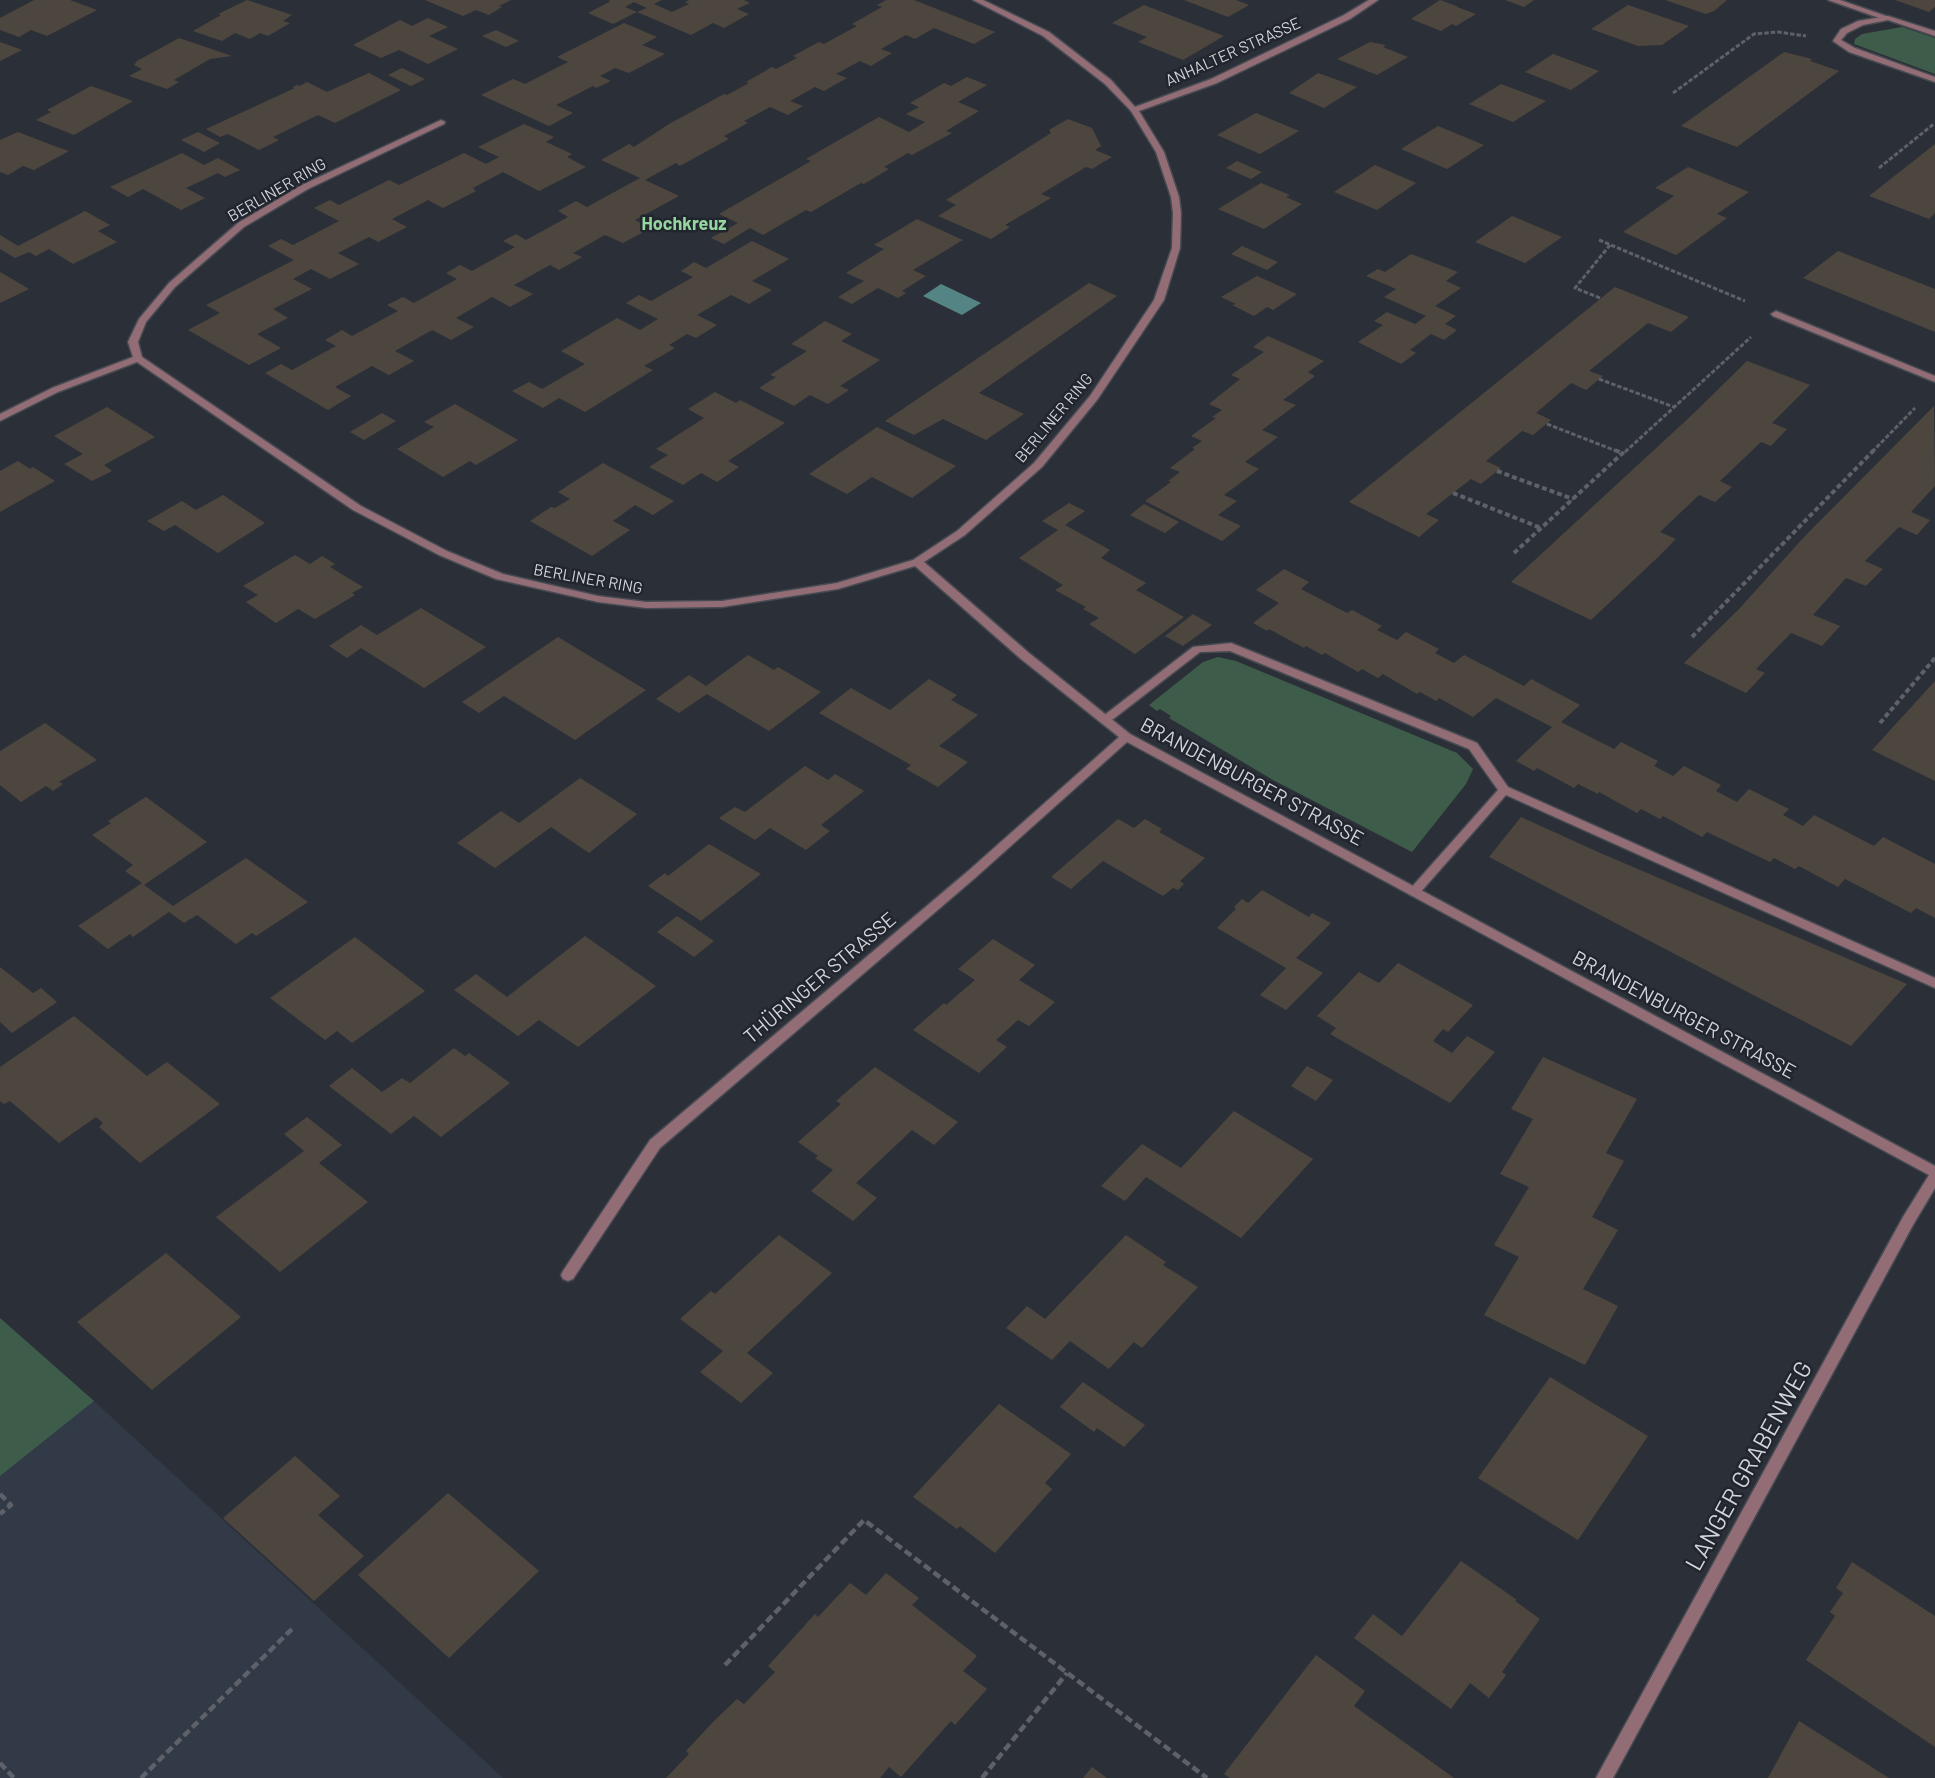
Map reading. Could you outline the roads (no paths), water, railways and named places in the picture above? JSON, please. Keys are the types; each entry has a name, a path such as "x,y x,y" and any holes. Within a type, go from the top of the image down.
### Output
{"street":[{"name":"BERLINER RING","path":"441,122 305,187 241,225 172,285 142,321 133,342 138,358 357,508 443,553 500,577 598,599 646,604 723,604 838,586 917,562 962,534 1038,465 1094,398 1159,300 1176,249 1177,213 1174,197 1160,152 1134,110 1108,82 1047,34 978,0"},
{"name":"ANHALTER STRASSE","path":"1134,110 1214,81 1347,17 1374,0"},
{"path":"1832,0 1935,34"},
{"path":"1888,18 1861,23 1844,31 1837,41 1852,50 1935,80"},
{"path":"1776,314 1935,378"},
{"path":"0,418 55,390 138,358"},
{"name":"BRANDENBURGER STRASSE","path":"917,562 1025,656 1126,737 1935,1174"},
{"name":"BRANDENBURGER STRASSE","path":"1104,720 1197,649 1231,647 1473,746 1504,790"},
{"name":"THÜRINGER STRASSE","path":"568,1275 655,1144 971,875 1126,737"},
{"path":"1414,892 1504,790 1935,982"},
{"name":"LANGER GRABENWEG","path":"1604,1778 1935,1174"}],"district":[{"name":"Hochkreuz","path":"684,224"}]}
